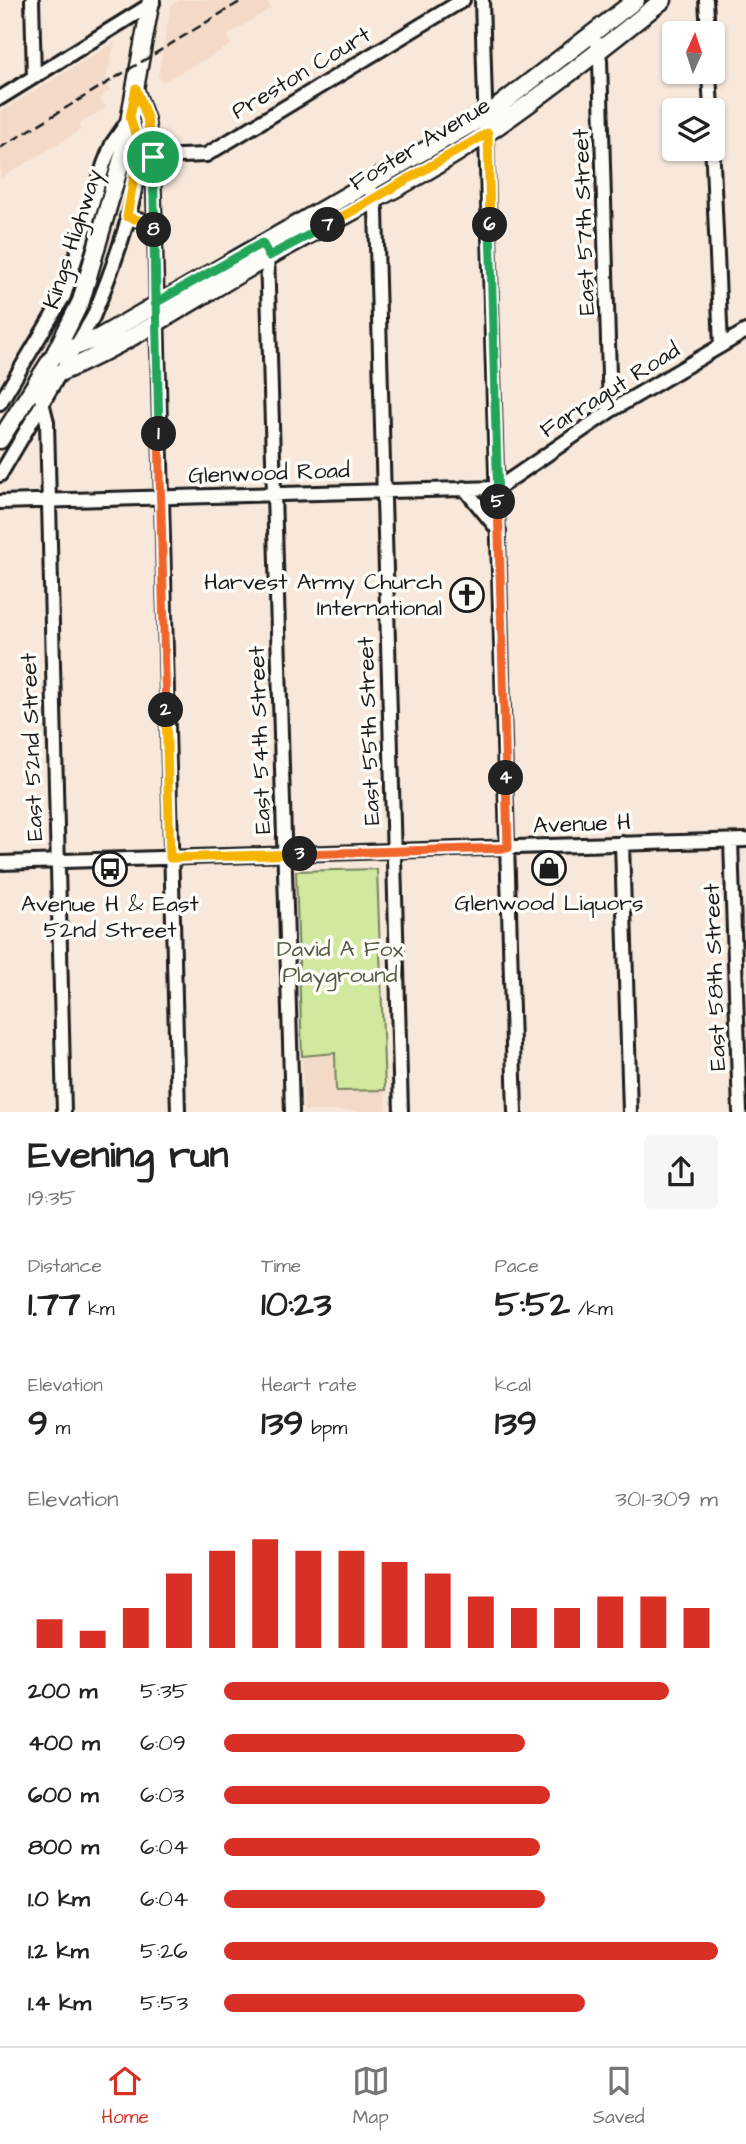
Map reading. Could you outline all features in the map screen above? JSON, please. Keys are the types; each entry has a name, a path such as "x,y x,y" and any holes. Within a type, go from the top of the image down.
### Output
{"main road":[{"name":"Foster Avenue","path":"54,355 75,348 155,303 265,250 374,201 488,133 596,41 636,0"},
{"name":"Foster Avenue","path":"37,382 61,373 156,322 369,183 487,115 596,41 663,0"},
{"name":"Kings Highway","path":"0,440 54,355 81,301 123,155 150,2"}],"street":[{"path":"32,0 34,77"},
{"name":"Preston Court","path":"153,157 206,156 463,0"},
{"path":"482,0 515,1111"},
{"path":"706,0 707,21"},
{"path":"0,98 150,2"},
{"name":"East 57th Street","path":"596,41 610,411"},
{"path":"136,88 147,118 153,157 178,1111"},
{"name":"Kings Highway","path":"0,475 61,373 102,295 127,217 139,148 130,117"},
{"name":"Kings Highway","path":"0,403 64,296 104,164 112,144 130,117"},
{"path":"713,161 721,346"},
{"name":"East 55th Street","path":"369,183 374,201 401,1111"},
{"path":"127,217 154,224"},
{"name":"East 54th Street","path":"265,250 292,1111"},
{"name":"Farragut Road","path":"498,488 610,411 746,331"},
{"name":"East 52nd Street","path":"37,382 47,422 46,500 64,1111"},
{"path":"464,488 499,531"},
{"name":"Glenwood Road","path":"0,502 498,488"},
{"path":"731,841 746,831"},
{"name":"Avenue H","path":"0,863 746,840"},
{"name":"East 58th Street","path":"731,841 740,1111"},
{"path":"622,843 630,1111"}],"shaded area":[{"path":"179,0 265,0 271,8 228,35 231,45 163,82 158,76 171,5"},
{"path":"115,42 105,83 111,90 100,98 106,108 79,124 81,130 0,179 0,112"},
{"path":"335,1053 336,1091 385,1090 387,1111 304,1111 302,1056"}],"green space":[{"name":"David A Fox Playground","path":"377,869 385,1090 336,1091 335,1053 302,1056 296,871"}],"railway":[{"path":"0,148 243,0"}],"place":[{"name":"Harvest Army Church International","path":"467,595"},
{"name":"Glenwood Liquors","path":"549,868"},
{"name":"Avenue H & East 52nd Street","path":"110,869"}],"route":[{"path":"153,157 147,118 136,88 130,117 139,148 127,217 154,224 155,288 155,303 262,243 269,256 374,201 488,133 508,848 170,858 155,303 154,224 153,157"}]}
